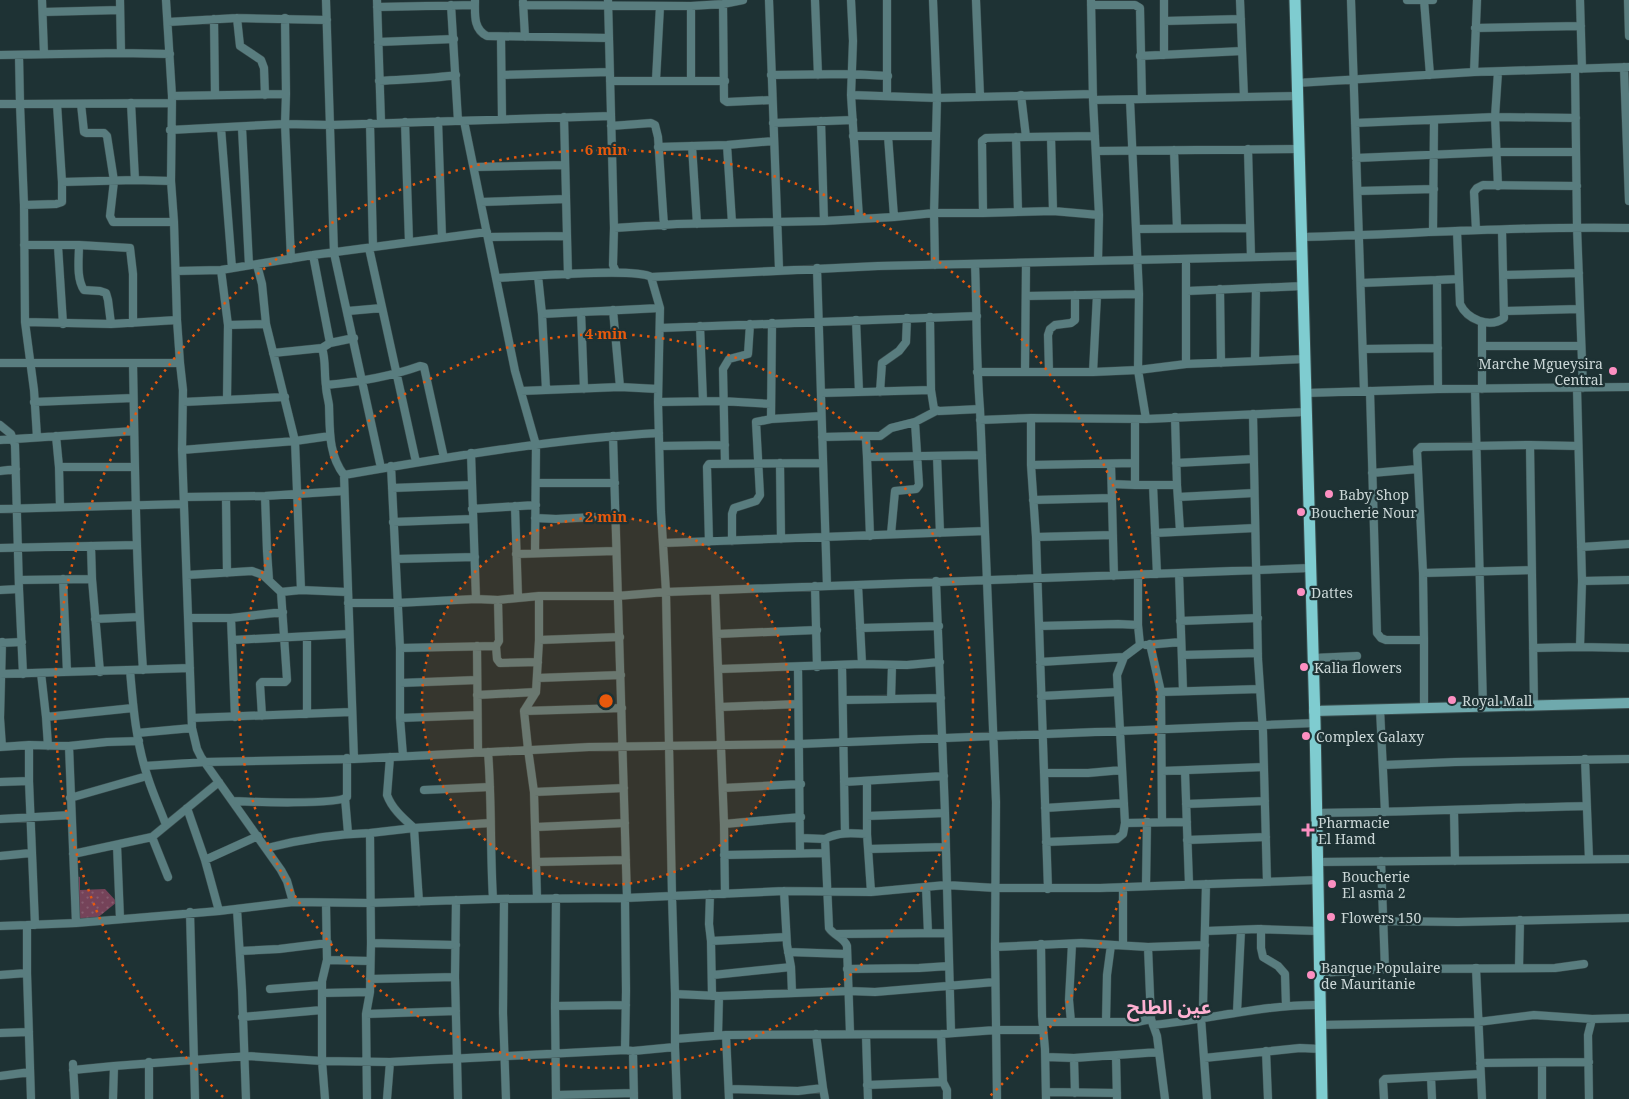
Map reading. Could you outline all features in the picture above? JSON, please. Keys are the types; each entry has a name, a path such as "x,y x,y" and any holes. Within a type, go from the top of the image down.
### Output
{"main road":[{"path":"1295,0 1315,723 1322,1099"}],"street":[{"path":"42,0 44,54"},
{"path":"120,0 121,53"},
{"path":"166,0 170,54 171,181 177,320 183,390 182,450 192,728 197,749 288,881 294,902"},
{"path":"326,0 334,252 381,468"},
{"path":"525,37 523,3 608,3 691,6 723,4 743,0"},
{"path":"769,0 779,269"},
{"path":"815,0 818,75"},
{"path":"851,0 853,41 851,95 858,218"},
{"path":"887,0 888,95"},
{"path":"932,0 937,98 934,265"},
{"path":"976,0 980,96"},
{"path":"1164,0 1164,55"},
{"path":"1240,0 1244,97"},
{"path":"1351,0 1363,350 1372,473 1377,633 1386,640 1424,640"},
{"path":"1407,0 1433,0"},
{"path":"1424,0 1430,75"},
{"path":"1474,72 1477,0"},
{"path":"1580,0 1581,26 1576,118 1580,346 1578,446 1582,581 1580,647"},
{"path":"1628,0 1629,36"},
{"path":"381,122 377,4 451,5 475,3 475,21 480,32 487,36 609,38"},
{"path":"608,3 614,228 613,265 616,272"},
{"path":"1098,261 1099,215 1093,97 1091,3 1139,6 1142,99"},
{"path":"723,4 724,98 727,102 772,100"},
{"path":"451,5 461,121 474,167 515,371 536,445 535,553"},
{"path":"656,80 660,6"},
{"path":"691,6 691,80"},
{"path":"43,12 120,10"},
{"path":"168,22 237,18 327,20"},
{"path":"237,18 240,46 258,58 264,68 265,95"},
{"path":"285,18 285,124 291,259"},
{"path":"214,19 215,95"},
{"path":"1164,21 1241,19"},
{"path":"1475,28 1581,26"},
{"path":"501,37 502,119"},
{"path":"378,42 454,39"},
{"path":"1140,56 1242,52"},
{"path":"0,55 170,54"},
{"path":"19,55 24,205 25,322 37,437"},
{"path":"1297,83 1474,72 1627,67 1629,201"},
{"path":"502,74 610,72"},
{"path":"1498,72 1495,117 1498,186"},
{"path":"771,74 888,76"},
{"path":"379,81 456,76"},
{"path":"610,81 725,80"},
{"path":"0,104 131,103 215,95 286,94"},
{"path":"851,95 937,98 1021,95 1130,100 1298,96"},
{"path":"1021,95 1026,137"},
{"path":"1130,100 1138,260 1138,370 1146,419"},
{"path":"131,103 135,180"},
{"path":"24,205 56,204 62,202 57,104"},
{"path":"81,104 84,132 104,133 108,136 114,181 110,216 113,222 174,222"},
{"path":"170,130 242,128 285,124 330,125 611,116"},
{"path":"564,117 568,275"},
{"path":"1355,123 1495,117 1576,118"},
{"path":"773,123 853,120"},
{"path":"1433,231 1434,189 1432,154 1434,120"},
{"path":"438,121 442,238"},
{"path":"821,121 824,220"},
{"path":"405,122 409,242"},
{"path":"370,124 371,247 382,308 416,462"},
{"path":"611,126 653,124 658,132 664,226"},
{"path":"221,128 232,268"},
{"path":"242,128 253,265 262,284 266,324 295,441 301,590"},
{"path":"853,136 936,136"},
{"path":"888,136 894,217"},
{"path":"983,213 982,141 986,138 1095,136"},
{"path":"1016,137 1018,212"},
{"path":"1051,137 1053,211"},
{"path":"658,147 727,145 774,141"},
{"path":"727,145 732,223"},
{"path":"692,146 697,224"},
{"path":"1248,149 1252,257"},
{"path":"1096,151 1299,149"},
{"path":"1174,150 1177,228"},
{"path":"1356,158 1497,152 1576,152"},
{"path":"474,167 565,165"},
{"path":"62,182 171,181"},
{"path":"1476,230 1474,192 1477,188 1484,185 1577,186"},
{"path":"1358,191 1434,189"},
{"path":"481,202 566,200"},
{"path":"614,228 677,224 778,223 934,213 1053,211 1099,215"},
{"path":"1302,238 1433,231 1577,227 1629,228"},
{"path":"1136,229 1250,228"},
{"path":"1457,231 1460,304 1464,313 1482,322 1497,322 1504,318 1502,230"},
{"path":"176,271 221,270 313,255 442,238 488,234 567,236"},
{"path":"24,245 79,245 130,248 133,274 133,323"},
{"path":"79,245 79,274 82,287 84,290 106,293 111,324"},
{"path":"58,246 63,324"},
{"path":"313,255 326,346 324,354 330,436 334,458 344,475 351,712 350,758 345,798 348,833"},
{"path":"496,278 616,272 646,274 651,277 779,269 1302,256"},
{"path":"1186,259 1186,364"},
{"path":"1026,263 1026,372"},
{"path":"975,264 977,372 994,736 998,1099"},
{"path":"817,268 827,586"},
{"path":"221,270 228,325 228,400"},
{"path":"1503,275 1579,273"},
{"path":"538,276 546,389"},
{"path":"651,277 660,308 658,402 666,592 675,1043 678,1099"},
{"path":"1361,283 1459,279"},
{"path":"1436,280 1438,389"},
{"path":"1186,291 1303,286"},
{"path":"1255,361 1256,288"},
{"path":"1220,289 1221,363"},
{"path":"1026,296 1139,294"},
{"path":"1093,372 1097,295"},
{"path":"1049,372 1049,332 1055,325 1071,323 1075,320 1075,296"},
{"path":"348,311 382,308"},
{"path":"542,314 660,308"},
{"path":"1504,311 1579,309"},
{"path":"613,310 620,387"},
{"path":"581,312 584,389"},
{"path":"660,328 977,316"},
{"path":"930,317 933,407 936,411"},
{"path":"880,392 882,363 899,351 906,342 907,318"},
{"path":"25,322 111,324 177,320"},
{"path":"856,320 859,392"},
{"path":"1482,322 1477,446 1483,707"},
{"path":"228,325 266,324"},
{"path":"725,464 724,366 732,357 748,354 750,324"},
{"path":"771,419 772,324"},
{"path":"700,326 703,401"},
{"path":"273,352 326,346 354,338"},
{"path":"1482,346 1580,346"},
{"path":"1363,350 1438,348"},
{"path":"977,372 1093,372 1138,370 1186,364 1305,359"},
{"path":"0,363 180,363"},
{"path":"133,363 139,617 143,670"},
{"path":"326,385 363,382 420,366 424,367 444,458"},
{"path":"520,391 620,387 658,389"},
{"path":"1306,393 1438,389 1629,387"},
{"path":"821,393 932,390"},
{"path":"34,402 133,398"},
{"path":"183,402 285,398"},
{"path":"658,402 724,401 771,404"},
{"path":"822,437 880,436 891,428 915,422 936,411 980,409"},
{"path":"980,420 1031,418 1146,419 1306,412"},
{"path":"1253,414 1258,653 1264,766 1267,882"},
{"path":"732,541 732,514 734,508 756,501 759,497 757,422 771,419 821,416"},
{"path":"1176,417 1176,463 1180,531"},
{"path":"1031,418 1048,888"},
{"path":"1135,419 1135,486"},
{"path":"892,534 894,492 896,490 916,489 918,487 915,422"},
{"path":"0,425 8,431 16,445 16,509 24,674"},
{"path":"0,440 134,431"},
{"path":"344,475 471,453 613,436 659,433"},
{"path":"56,436 60,507"},
{"path":"182,450 295,441 330,436"},
{"path":"556,898 556,1097 634,1096 626,1005 626,860 613,436"},
{"path":"864,436 866,440 870,536"},
{"path":"660,446 725,445"},
{"path":"1530,445 1534,705"},
{"path":"1424,707 1423,573 1417,451 1420,447 1578,446"},
{"path":"471,453 476,599"},
{"path":"867,457 982,455"},
{"path":"937,456 940,533"},
{"path":"1176,463 1253,459"},
{"path":"780,463 781,539"},
{"path":"1032,465 1135,463"},
{"path":"709,542 707,467 710,464 823,464"},
{"path":"1111,464 1114,576"},
{"path":"391,466 403,756"},
{"path":"59,467 135,467"},
{"path":"1372,473 1418,469"},
{"path":"0,470 16,470"},
{"path":"537,484 615,483"},
{"path":"1112,484 1135,486 1177,485"},
{"path":"392,488 472,485"},
{"path":"1153,485 1157,574"},
{"path":"0,509 136,506 184,500 344,491"},
{"path":"1178,497 1254,493"},
{"path":"265,496 266,551 269,580"},
{"path":"226,497 227,573"},
{"path":"1033,500 1112,498"},
{"path":"472,509 536,505"},
{"path":"515,506 518,597"},
{"path":"535,518 556,519 616,516"},
{"path":"393,522 472,520"},
{"path":"1155,533 1255,528"},
{"path":"663,543 985,531"},
{"path":"1036,538 1113,535"},
{"path":"1581,547 1629,544"},
{"path":"0,548 18,546 137,545"},
{"path":"92,546 92,579 100,672"},
{"path":"516,554 615,550"},
{"path":"396,559 475,557"},
{"path":"348,603 498,600 538,596 617,596 666,592 858,584 987,581 1310,568"},
{"path":"1423,573 1532,570"},
{"path":"187,575 252,571 263,575 281,592 287,680 285,682 260,683 262,716"},
{"path":"1179,573 1183,691"},
{"path":"1138,575 1140,645"},
{"path":"63,579 67,672"},
{"path":"19,580 92,579"},
{"path":"1582,581 1629,580"},
{"path":"936,581 944,776 951,1032"},
{"path":"858,584 862,664"},
{"path":"815,586 817,666"},
{"path":"0,590 19,589"},
{"path":"281,592 301,590 348,592"},
{"path":"714,591 723,788 725,894"},
{"path":"537,898 534,792 524,711 536,692 539,640 538,596"},
{"path":"498,600 499,641 496,646 497,658 500,663 538,662"},
{"path":"188,618 231,618 283,612"},
{"path":"95,619 139,617"},
{"path":"231,618 235,717"},
{"path":"1180,621 1258,618"},
{"path":"1039,626 1138,625"},
{"path":"860,628 939,626"},
{"path":"717,634 817,630"},
{"path":"233,640 349,634"},
{"path":"306,637 307,714"},
{"path":"539,640 620,637"},
{"path":"22,642 1,642 1,747 29,745 69,746 139,741"},
{"path":"1046,842 1117,839 1123,834 1125,823 1117,672 1124,657 1140,645 1181,642"},
{"path":"1150,644 1161,692 1162,821"},
{"path":"477,646 478,752"},
{"path":"400,648 496,646"},
{"path":"1533,648 1629,648"},
{"path":"1182,655 1258,653"},
{"path":"1313,658 1357,656"},
{"path":"1040,662 1124,657"},
{"path":"718,669 940,662"},
{"path":"842,665 845,833"},
{"path":"890,699 892,665"},
{"path":"798,667 801,784 800,853"},
{"path":"0,674 190,668"},
{"path":"130,670 137,733 147,776 166,825"},
{"path":"41,673 48,746"},
{"path":"537,678 621,675"},
{"path":"400,683 477,680"},
{"path":"1161,692 1260,689"},
{"path":"477,695 536,692"},
{"path":"1041,696 1118,692"},
{"path":"843,700 941,698"},
{"path":"1314,711 1629,703"},
{"path":"720,707 798,704"},
{"path":"46,717 133,708"},
{"path":"524,711 622,708"},
{"path":"1380,709 1385,812"},
{"path":"192,718 351,712"},
{"path":"400,718 477,715"},
{"path":"145,766 205,762 390,757 528,749 800,744 1315,723"},
{"path":"137,733 192,728"},
{"path":"29,745 31,925 27,973 32,1099"},
{"path":"69,746 76,923"},
{"path":"488,752 494,899"},
{"path":"390,757 387,795 400,815 414,828 419,902"},
{"path":"1585,759 1589,859"},
{"path":"1384,765 1629,759"},
{"path":"1162,771 1264,766"},
{"path":"1044,773 1088,773 1122,770"},
{"path":"1185,771 1189,884"},
{"path":"70,798 147,776"},
{"path":"844,782 944,776"},
{"path":"0,782 29,781"},
{"path":"867,781 867,834 871,892"},
{"path":"72,854 152,837 219,782"},
{"path":"723,788 801,784"},
{"path":"424,790 490,787"},
{"path":"534,792 624,788"},
{"path":"234,802 320,802 345,798"},
{"path":"1186,804 1265,801"},
{"path":"1045,808 1124,803"},
{"path":"1316,812 1454,811 1491,808 1587,806"},
{"path":"187,808 205,860 218,911"},
{"path":"1454,811 1455,860"},
{"path":"867,816 945,813"},
{"path":"0,819 71,815"},
{"path":"724,824 801,817"},
{"path":"1146,886 1147,822"},
{"path":"1125,823 1187,822"},
{"path":"267,848 304,838 348,833 370,833 490,823"},
{"path":"536,827 625,823"},
{"path":"367,1099 366,1014 370,992 371,943 369,903 370,833"},
{"path":"801,838 824,839 832,835 845,833 867,834"},
{"path":"205,860 258,836"},
{"path":"152,837 168,877"},
{"path":"1187,840 1266,837"},
{"path":"824,839 829,928 846,942 850,1033"},
{"path":"117,845 120,919"},
{"path":"868,849 945,847"},
{"path":"0,856 31,853"},
{"path":"724,854 825,853"},
{"path":"1317,862 1629,859"},
{"path":"536,862 626,860"},
{"path":"1381,861 1385,968"},
{"path":"0,926 76,923 218,911 294,902 369,903 537,898 626,898 784,891 871,892 946,885 996,888 1123,887 1317,880"},
{"path":"1206,884 1206,931 1201,1018 1207,1099"},
{"path":"926,887 928,933"},
{"path":"1123,887 1123,945"},
{"path":"784,891 786,937 791,967 792,994"},
{"path":"710,894 709,924 712,975 730,1089 729,1099"},
{"path":"456,900 455,977 458,1099"},
{"path":"504,900 504,1057 506,1099"},
{"path":"324,1099 322,989 328,943 326,903"},
{"path":"237,909 246,1099"},
{"path":"190,912 195,1099"},
{"path":"1383,921 1629,918"},
{"path":"1519,968 1520,920"},
{"path":"1206,931 1261,929 1318,931"},
{"path":"1261,929 1263,957 1278,966 1285,974 1286,1006"},
{"path":"1237,1012 1241,930"},
{"path":"836,934 948,933"},
{"path":"711,941 786,937"},
{"path":"240,951 279,950 328,943"},
{"path":"371,943 456,945"},
{"path":"995,946 1041,944 1205,946"},
{"path":"1041,944 1046,1096 1074,1093 1117,1096 1116,1056"},
{"path":"1071,1022 1069,1000 1072,944"},
{"path":"1106,1022 1107,975 1111,945"},
{"path":"1148,946 1152,1022 1157,1036 1165,1099"},
{"path":"788,952 846,954"},
{"path":"327,960 370,961"},
{"path":"1319,973 1385,968 1555,968 1584,964"},
{"path":"847,970 949,966"},
{"path":"712,975 791,967"},
{"path":"1476,968 1482,1099"},
{"path":"0,975 27,973"},
{"path":"370,979 455,977"},
{"path":"675,994 715,996 849,991 875,992 996,982"},
{"path":"270,989 322,989 370,992"},
{"path":"555,1006 626,1005"},
{"path":"75,1099 73,1067 114,1066 245,1056 322,1061 390,1062 556,1055 629,1051 722,1035 941,1034 1071,1022 1152,1022 1201,1018 1286,1006 1320,1005"},
{"path":"242,1017 322,1010"},
{"path":"366,1014 456,1011"},
{"path":"1320,1025 1478,1022 1534,1015 1592,1019 1629,1018"},
{"path":"1589,1099 1588,1035 1592,1019"},
{"path":"0,1034 29,1032"},
{"path":"816,1034 826,1099"},
{"path":"941,1034 943,1082 947,1090 947,1099"},
{"path":"866,1035 868,1099"},
{"path":"1204,1058 1300,1048 1321,1049"},
{"path":"1266,1051 1268,1099"},
{"path":"1046,1057 1074,1058 1159,1052"},
{"path":"1074,1058 1074,1093"},
{"path":"149,1062 149,1099"},
{"path":"387,1099 390,1062"},
{"path":"1480,1063 1589,1062"},
{"path":"1542,1063 1542,1099"},
{"path":"113,1099 114,1066"},
{"path":"0,1076 30,1072"},
{"path":"1384,1099 1383,1081 1385,1079 1480,1074"},
{"path":"1431,1078 1432,1099"},
{"path":"867,1085 943,1082"},
{"path":"730,1089 798,1095 823,1088"}],"shaded area":[{"path":"76,876 80,877 80,890 105,889 117,902 96,919 78,921"}],"place":[{"name":"Marche Mgueysira Central","path":"1613,371"},
{"name":"Baby Shop","path":"1329,494"},
{"name":"Boucherie Nour","path":"1301,512"},
{"name":"Dattes","path":"1301,592"},
{"name":"Kalia flowers","path":"1304,667"},
{"name":"Royal Mall","path":"1452,700"},
{"name":"Complex Galaxy","path":"1306,736"},
{"name":"Pharmacie El Hamd","path":"1308,830"},
{"name":"Boucherie El asma 2","path":"1332,884"},
{"name":"Flowers 150","path":"1331,917"},
{"name":"Banque Populaire de Mauritanie","path":"1311,975"}],"district":[{"name":"عين الطلح","path":"1169,1007"}]}
